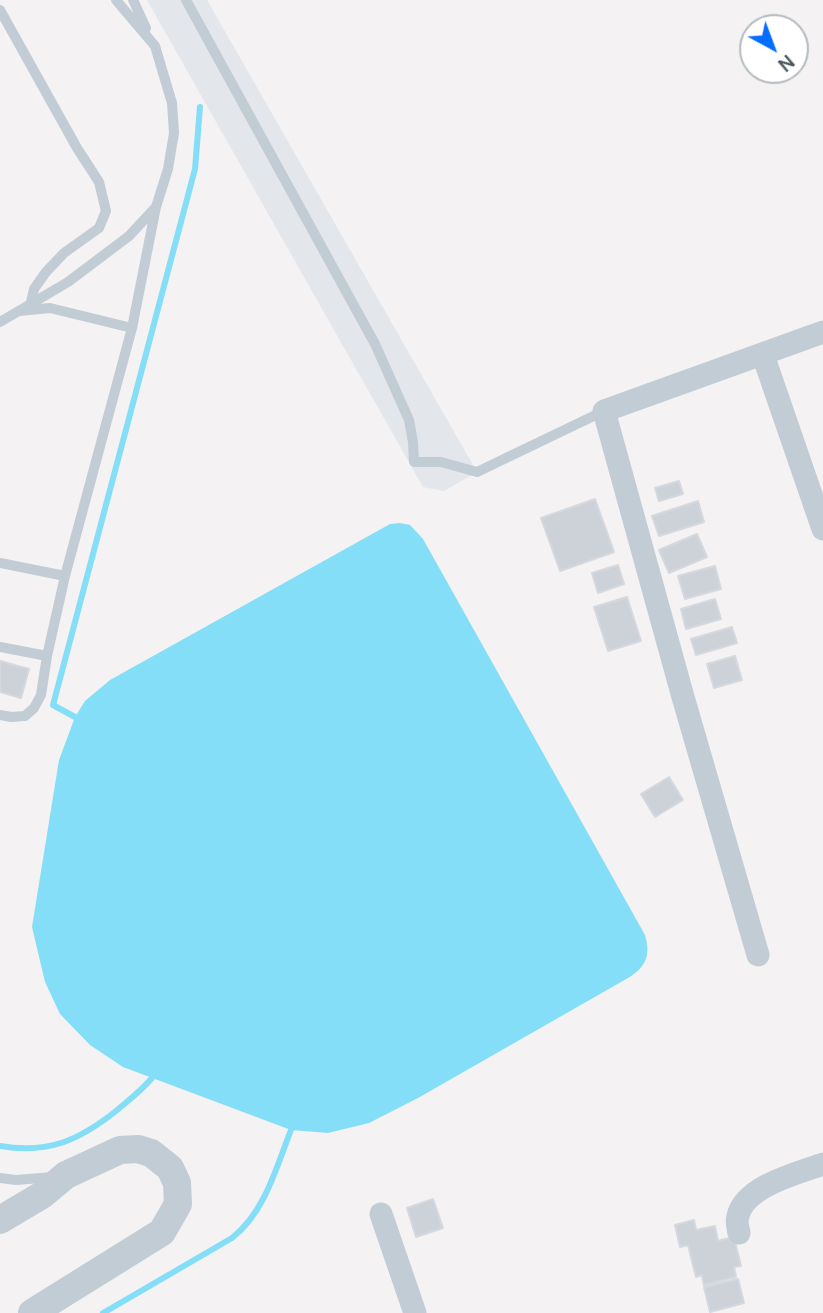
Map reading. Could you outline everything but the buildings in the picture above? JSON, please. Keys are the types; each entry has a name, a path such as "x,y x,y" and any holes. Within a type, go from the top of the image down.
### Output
{"street":[{"path":"758,956 604,411 823,332"},
{"path":"762,355 823,529"},
{"path":"0,1220 42,1195 66,1175 120,1150 138,1149 151,1153 170,1168 177,1183 178,1204 162,1231 32,1313"},
{"path":"739,1233 737,1217 744,1204 755,1193 774,1182 823,1164"},
{"path":"382,1214 415,1313"}],"lane":[{"path":"116,0 155,46"},
{"path":"0,715 10,718 25,716 34,708 41,695 65,576 132,328 156,206 168,169 174,133 172,103 155,46 133,0"},
{"path":"186,0 375,344 409,420 414,462 441,462 477,472 604,411"},
{"path":"0,10 77,148 99,182 106,211 99,228 64,253 46,272 34,289 31,302"},
{"path":"0,321 68,282 119,244 156,206"},
{"path":"17,311 50,308 132,328"},
{"path":"0,563 65,576"},
{"path":"0,647 47,656"},
{"path":"0,1178 27,1179 66,1175"}],"shaded area":[{"path":"147,0 207,0 477,472 444,491 423,487"}],"water":[{"path":"390,524 410,525 423,539 645,935 646,960 628,978 418,1098 369,1123 328,1133 291,1130 123,1067 90,1045 60,1014 45,982 32,927 59,760 75,717 85,701 110,680"}],"waterway":[{"path":"75,717 53,705 195,169 200,107"},
{"path":"0,1146 33,1148 62,1143 89,1130 116,1111 152,1078"},
{"path":"103,1313 232,1238 253,1216 261,1202 291,1130"}]}
